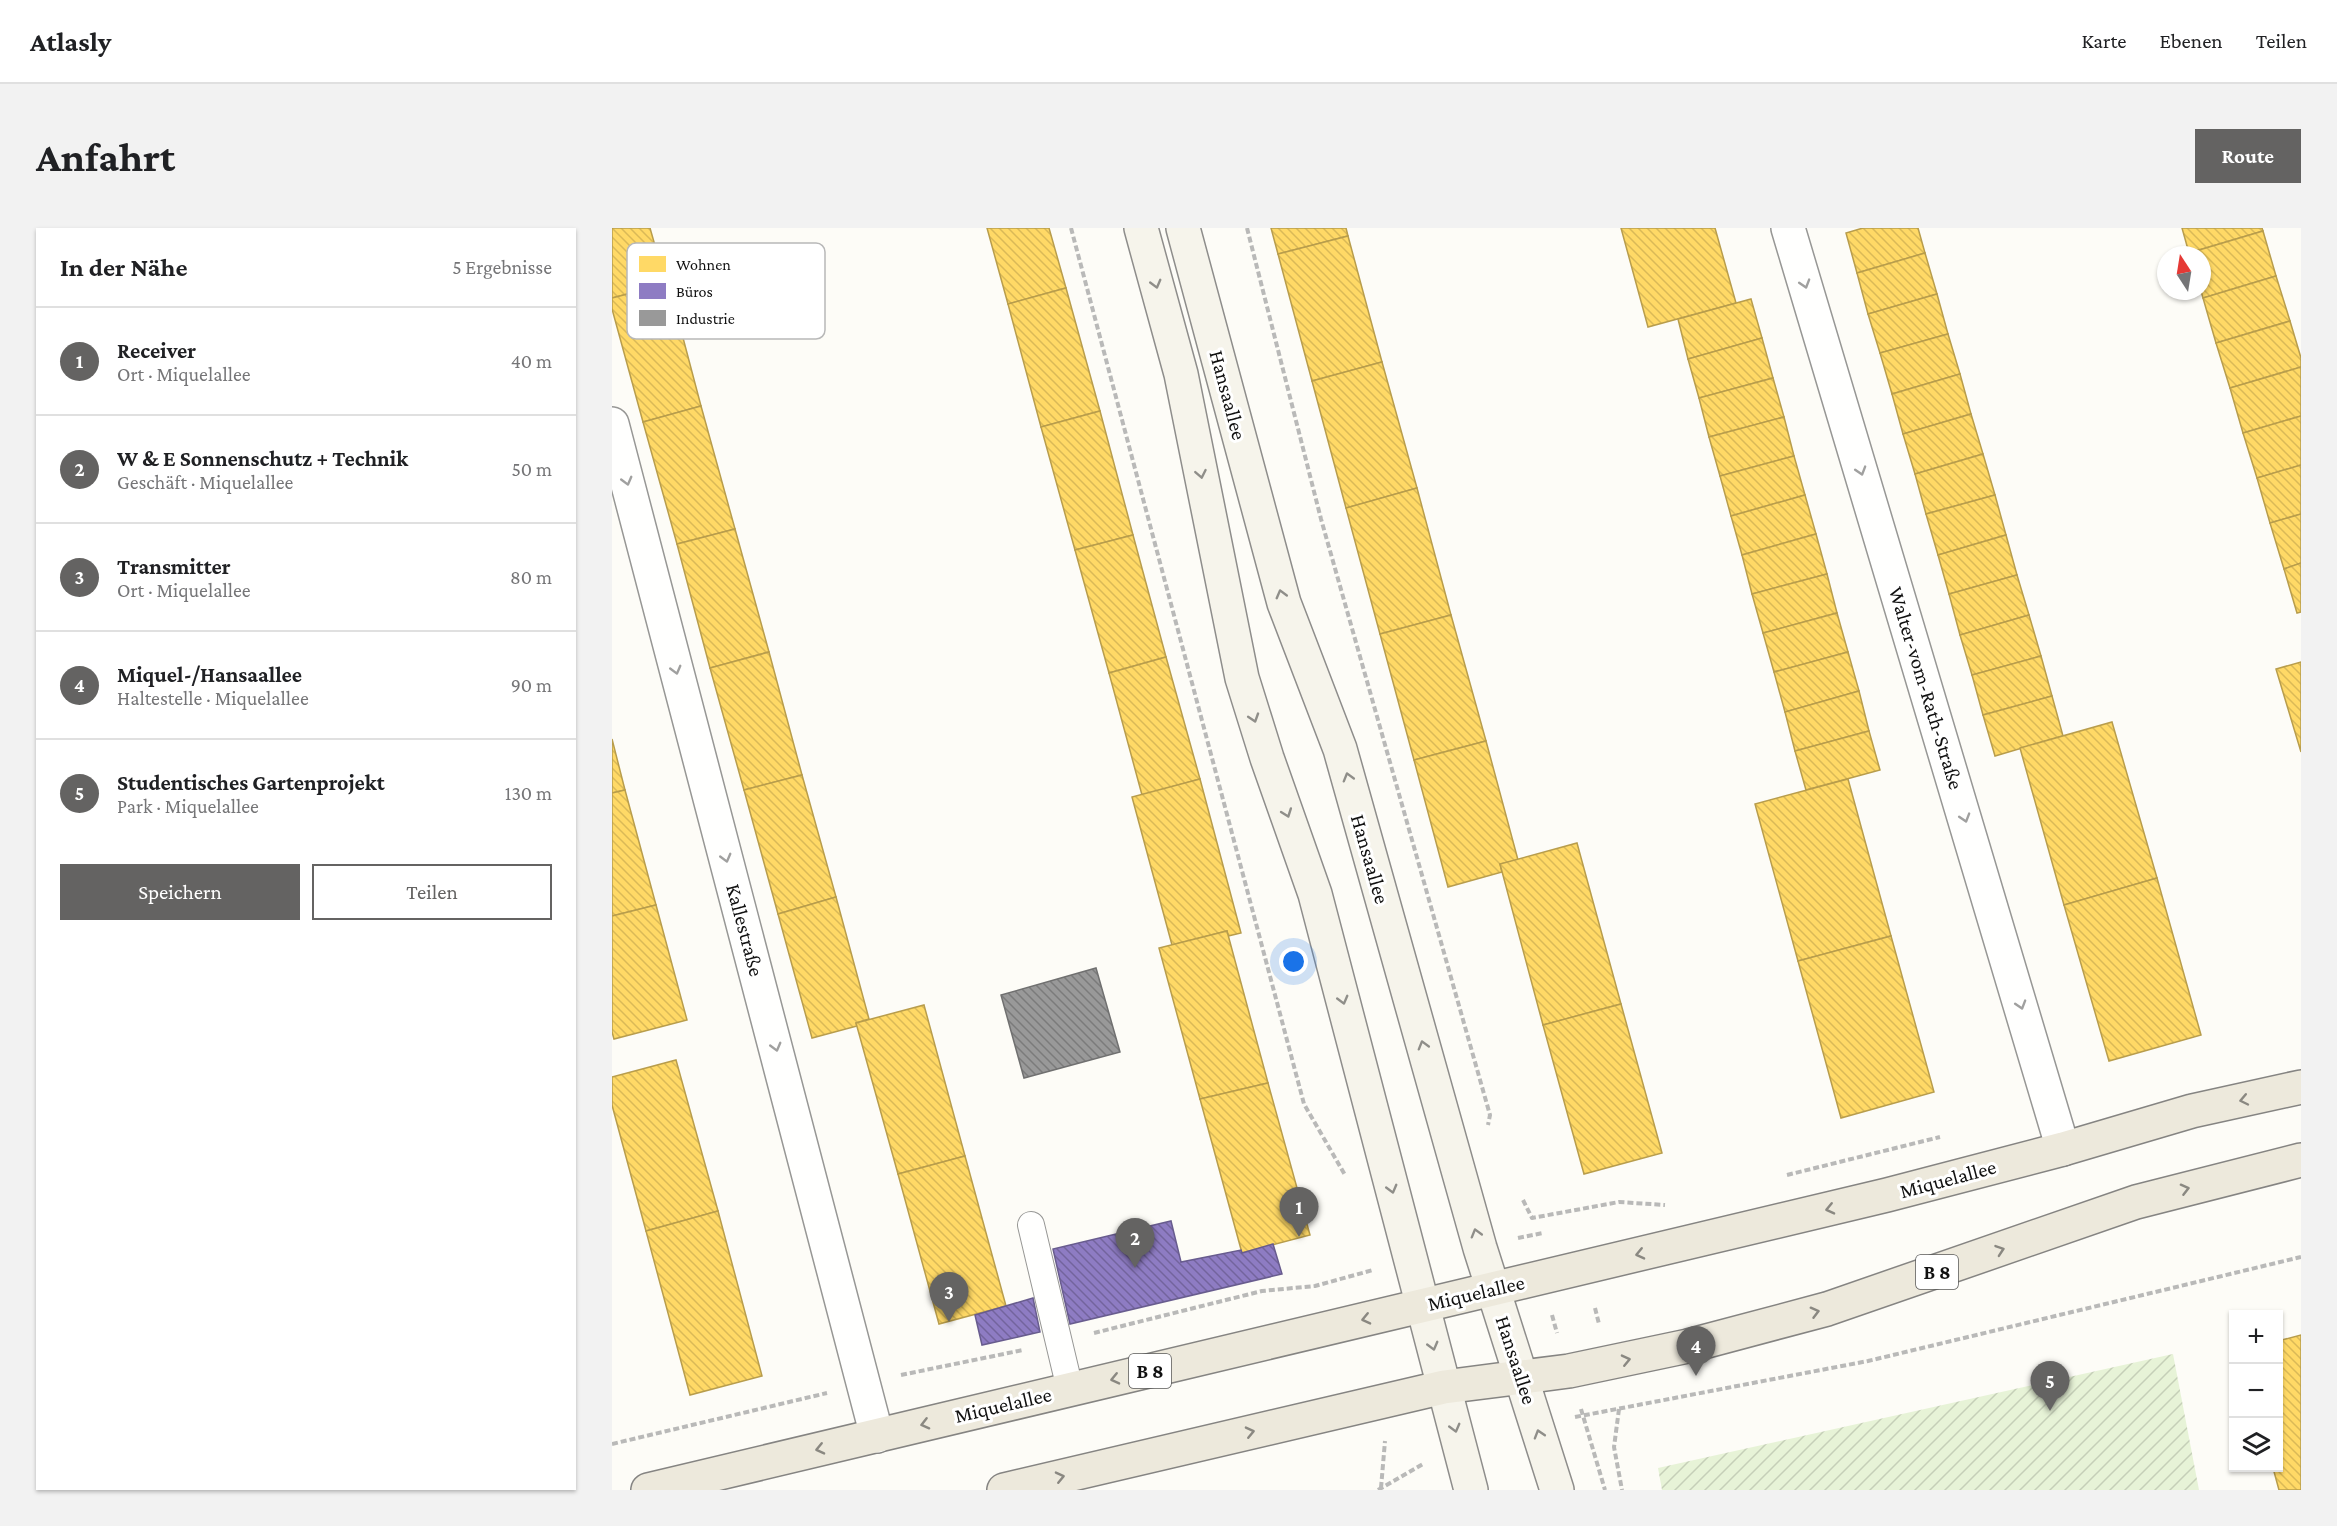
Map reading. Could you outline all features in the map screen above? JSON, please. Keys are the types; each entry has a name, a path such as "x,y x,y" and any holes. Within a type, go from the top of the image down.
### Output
{"main road":[{"name":"Hansaallee","path":"1141,228 1181,374 1242,678 1267,758 1315,894 1471,1490"},
{"name":"Hansaallee","path":"1183,228 1284,603 1340,749 1480,1248 1557,1490"},
{"name":"Miquelallee","path":"648,1490 1876,1198 2063,1149 2192,1111 2301,1087"},
{"name":"B 8","path":"1004,1490 1444,1387 1598,1366 1665,1351 1827,1309 2136,1202 2301,1160"}],"street":[{"name":"Walter-vom-Rath-Straße","path":"1788,228 2063,1149"},
{"name":"Kallestraße","path":"612,424 877,1436"}],"lane":[{"path":"1031,1225 1070,1389"}],"path":[{"path":"1071,228 1304,1104 1345,1176"},
{"path":"1248,228 1321,519 1490,1114"},
{"path":"1523,1200 1532,1218 1619,1202 1666,1205"},
{"path":"1622,1490 1614,1447 1619,1409 1868,1361 2301,1257"},
{"path":"1262,1291 1315,1286 1370,1271 1367,1261"},
{"path":"1595,1308 1599,1325"},
{"path":"612,1443 828,1392"},
{"path":"1595,1452 1605,1490"},
{"path":"1378,1490 1400,1478"}],"green space":[{"path":"2173,1354 2199,1490 1662,1490 1658,1468"}],"building: Wohnen":[{"path":"612,228 650,228 654,243 627,243 627,294 612,298"},
{"path":"987,228 1049,228 1066,288 1008,304"},
{"path":"1271,228 1346,228 1348,236 1278,254"},
{"path":"1621,228 1715,228 1736,303 1648,327"},
{"path":"1863,228 1918,228 1925,253 1857,273 1846,233"},
{"path":"2182,228 2262,228 2263,231 2211,246 2187,246"},
{"path":"2263,231 2276,276 2211,296 2211,246"},
{"path":"1348,236 1382,362 1312,381 1278,254"},
{"path":"1925,253 1937,294 1868,314 1857,273"},
{"path":"2276,276 2290,321 2216,343 2204,300 2211,300 2211,296"},
{"path":"1066,288 1100,411 1041,427 1008,304"},
{"path":"627,294 627,339 683,339 701,406 643,422 612,309 612,298"},
{"path":"1937,294 1948,334 1880,353 1868,314"},
{"path":"1751,299 1762,338 1688,359 1678,319"},
{"path":"2290,321 2301,358 2301,367 2230,388 2216,343"},
{"path":"1948,334 1960,374 1892,394 1880,353"},
{"path":"1762,338 1773,378 1699,398 1688,359"},
{"path":"1382,362 1417,488 1346,508 1312,381"},
{"path":"2301,367 2301,416 2243,433 2230,388"},
{"path":"1960,374 1971,414 1903,434 1892,394"},
{"path":"1773,378 1784,417 1709,437 1699,398"},
{"path":"701,406 735,529 677,544 643,422"},
{"path":"1100,411 1133,535 1075,550 1041,427"},
{"path":"1971,414 1983,454 1915,474 1903,434"},
{"path":"2301,416 2301,465 2257,478 2243,433"},
{"path":"1784,417 1794,456 1720,476 1709,437"},
{"path":"1983,454 1995,495 1926,514 1915,474"},
{"path":"1794,456 1805,495 1731,516 1720,476"},
{"path":"2301,465 2301,514 2270,523 2257,478"},
{"path":"1417,488 1451,615 1380,634 1346,508"},
{"path":"1805,495 1816,534 1742,555 1731,516"},
{"path":"1995,495 2006,535 1938,555 1926,514"},
{"path":"2301,514 2301,563 2284,569 2270,523"},
{"path":"735,529 769,652 710,668 677,544"},
{"path":"1816,534 1827,574 1752,594 1742,555"},
{"path":"1133,535 1166,657 1109,673 1075,550"},
{"path":"2006,535 2017,575 1949,594 1938,555"},
{"path":"2301,563 2301,612 2297,613 2284,569"},
{"path":"1827,574 1837,613 1763,633 1752,594"},
{"path":"2017,575 2029,615 1960,635 1949,594"},
{"path":"1837,613 1848,652 1774,672 1763,633"},
{"path":"1451,615 1486,741 1414,760 1380,634"},
{"path":"2029,615 2041,656 1972,675 1960,635"},
{"path":"769,652 802,775 744,790 710,668"},
{"path":"1848,652 1859,691 1785,712 1774,672"},
{"path":"2041,656 2052,696 1983,715 1972,675"},
{"path":"1166,657 1200,779 1142,795 1109,673"},
{"path":"2301,662 2301,752 2276,669"},
{"path":"1859,691 1869,731 1795,751 1785,712"},
{"path":"2052,696 2063,736 1995,756 1983,715"},
{"path":"2112,722 2157,878 2064,905 2020,748"},
{"path":"1869,731 1880,770 1806,790 1795,751"},
{"path":"612,739 625,790 612,793"},
{"path":"1486,741 1518,860 1500,864 1502,872 1448,887 1414,760"},
{"path":"802,775 836,897 778,914 744,790"},
{"path":"1200,779 1241,933 1228,936 1227,931 1172,945 1132,797"},
{"path":"1848,779 1891,936 1798,961 1755,804"},
{"path":"625,790 656,905 612,916 612,793"},
{"path":"1577,843 1621,1004 1543,1025 1500,864"},
{"path":"2157,878 2201,1035 2109,1061 2064,905"},
{"path":"836,897 869,1019 856,1023 857,1026 812,1038 778,914"},
{"path":"656,905 687,1020 614,1039 612,1032 612,916"},
{"path":"1227,931 1268,1083 1200,1099 1159,948"},
{"path":"1891,936 1934,1092 1841,1118 1798,961"},
{"path":"1621,1004 1662,1153 1584,1174 1543,1025"},
{"path":"924,1005 965,1156 898,1174 856,1023"},
{"path":"676,1060 718,1211 646,1231 612,1105 612,1077"},
{"path":"1268,1083 1310,1235 1242,1253 1200,1099"},
{"path":"965,1156 1006,1306 939,1324 898,1174"},
{"path":"718,1211 762,1376 690,1395 646,1231"},
{"path":"2301,1335 2301,1490 2279,1490 2274,1472 2283,1472 2283,1340"}],"building: Büros":[{"path":"1171,1221 1181,1262 1241,1250 1242,1253 1273,1244 1282,1274 1070,1324 1053,1249"},
{"path":"1033,1298 1040,1332 982,1345 975,1315"}],"building: Industrie":[{"path":"1096,968 1120,1052 1024,1078 1001,995"}],"place":[{"name":"Receiver","path":"1299,1237"},
{"name":"W & E Sonnenschutz + Technik","path":"1135,1268"},
{"name":"Transmitter","path":"949,1322"},
{"name":"Miquel-/Hansaallee","path":"1696,1376"},
{"name":"Studentisches Gartenprojekt","path":"2050,1411"}]}
